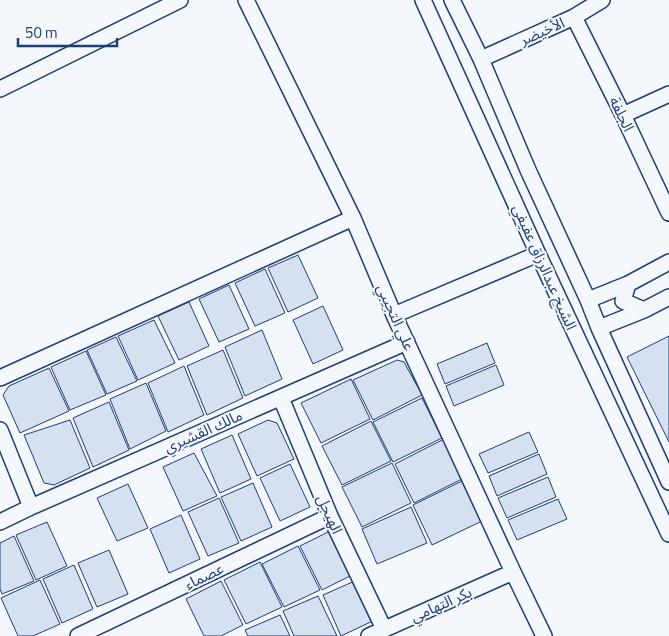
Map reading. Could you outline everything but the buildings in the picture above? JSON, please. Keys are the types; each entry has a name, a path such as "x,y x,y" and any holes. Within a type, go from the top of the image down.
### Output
{"street":[{"path":"2,83 180,0"},
{"name":"علي التجيبي","path":"246,0 353,218 394,314 512,572 544,636"},
{"name":"الشيخ عبدالرزاق عفيفي","path":"423,0 538,254 669,534"},
{"name":"الشيخ عبدالرزاق عفيفي","path":"452,0 481,59 528,170 669,482"},
{"name":"الأخيضر","path":"481,59 574,17 602,0"},
{"name":"الجلفة","path":"574,17 669,213"},
{"path":"623,115 669,94"},
{"path":"0,378 353,218"},
{"path":"394,314 538,254"},
{"path":"588,300 628,284 669,262"},
{"path":"628,284 622,301 644,310"},
{"path":"599,328 669,298"},
{"name":"مالك القشيري","path":"0,522 407,342"},
{"name":"الهيجل","path":"281,398 330,516 384,629"},
{"path":"0,430 31,507"},
{"name":"عصماء","path":"78,636 95,632 330,516"},
{"name":"بكر التهامي","path":"369,636 512,572"}]}
